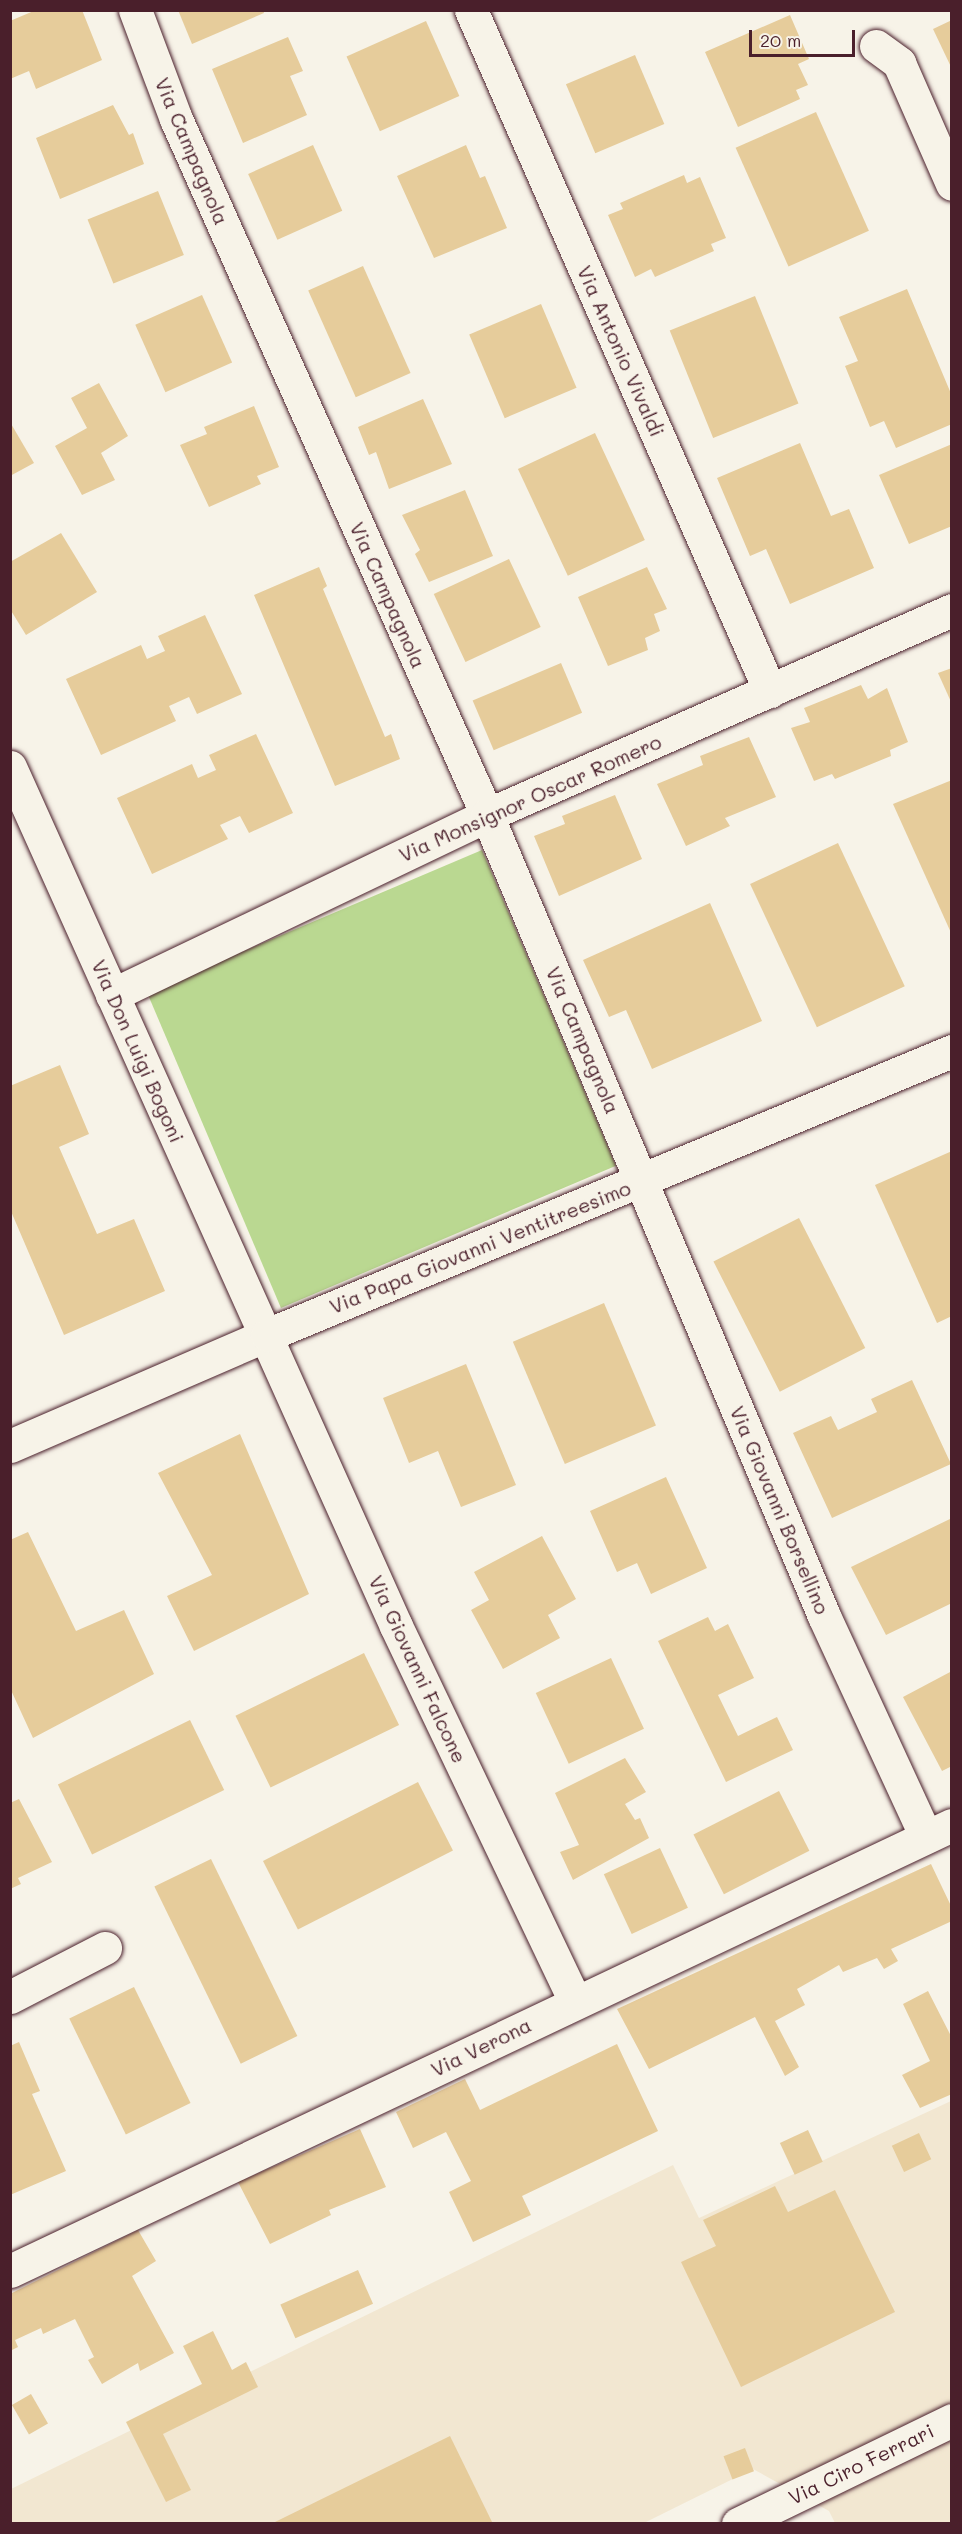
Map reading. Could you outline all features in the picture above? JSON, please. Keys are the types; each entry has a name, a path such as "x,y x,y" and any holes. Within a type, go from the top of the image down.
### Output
{"street":[{"name":"Via Campagnola","path":"135,10 176,119 487,815 643,1179"},
{"name":"Via Antonio Vivaldi","path":"471,10 770,691"},
{"path":"876,46 899,63 951,184"},
{"name":"Via Monsignor Oscar Romero","path":"112,995 487,815 951,610"},
{"name":"Via Don Luigi Bogoni","path":"10,767 267,1335"},
{"name":"Via Papa Giovanni Ventitreesimo","path":"10,1446 267,1335 951,1051"},
{"name":"Via Giovanni Borsellino","path":"643,1179 824,1616 938,1831"},
{"name":"Via Giovanni Falcone","path":"267,1335 396,1626 575,2001"},
{"name":"Via Verona","path":"10,2271 575,2001 938,1831"},
{"path":"10,1997 105,1948"},
{"name":"Via Ciro Ferrari","path":"738,2523 951,2420"}],"shaded area":[{"path":"951,2101 951,2523 835,2523 829,2511 753,2469 644,2523 11,2524 11,2489 673,2165 699,2218"}],"green space":[{"path":"482,850 616,1166 281,1308 147,992"}],"building":[{"path":"36,10 82,10 102,60 36,89 29,71 10,79 10,21"},
{"path":"178,10 263,10 264,13 192,44"},
{"path":"790,15 809,59 798,64 808,85 796,90 800,99 738,127 705,52"},
{"path":"952,20 952,69 933,29"},
{"path":"426,21 459,96 380,131 347,56"},
{"path":"288,37 303,71 290,76 307,115 243,143 212,69"},
{"path":"635,55 664,124 595,153 566,84"},
{"path":"113,105 129,135 133,133 144,164 60,199 36,138"},
{"path":"816,112 869,231 788,267 736,148"},
{"path":"313,145 342,211 277,240 248,174"},
{"path":"466,145 480,178 485,176 507,228 434,258 397,176"},
{"path":"684,175 687,183 700,177 726,238 711,244 714,251 655,277 651,269 635,277 608,215 623,209 620,203"},
{"path":"158,191 184,255 113,283 88,219"},
{"path":"363,266 411,373 356,397 308,290"},
{"path":"907,289 952,396 952,424 896,448 884,421 870,427 845,366 858,361 839,317"},
{"path":"202,295 232,363 165,392 135,325"},
{"path":"755,296 798,404 713,438 670,330"},
{"path":"541,304 577,388 505,418 469,334"},
{"path":"99,383 128,436 101,453 115,480 82,495 55,446 87,428 71,398"},
{"path":"423,399 452,464 389,489 376,452 369,455 358,427"},
{"path":"254,406 279,467 257,476 261,484 209,507 180,445 207,434 204,427"},
{"path":"10,422 34,463 10,476"},
{"path":"595,433 645,540 568,576 518,469"},
{"path":"800,443 831,516 849,509 874,568 790,604 766,549 750,556 717,478"},
{"path":"952,444 952,526 909,544 879,475"},
{"path":"465,490 493,556 429,582 415,554 420,550 402,515"},
{"path":"61,533 97,592 26,635 10,609 10,562"},
{"path":"509,559 541,627 465,662 434,594"},
{"path":"319,567 327,586 323,589 385,737 391,734 400,759 335,786 254,595"},
{"path":"647,567 667,609 654,614 660,631 645,638 648,650 608,666 578,597"},
{"path":"205,615 242,694 197,714 189,697 169,706 176,721 101,755 66,679 141,645 147,659 165,651 158,636"},
{"path":"561,663 582,713 494,750 473,701"},
{"path":"952,668 952,704 938,673"},
{"path":"861,685 868,699 887,688 908,742 890,750 891,756 835,779 832,774 814,781 791,728 810,722 804,708"},
{"path":"256,734 293,813 249,833 240,816 220,825 228,839 152,874 117,798 192,764 198,778 216,770 209,755"},
{"path":"749,737 776,797 725,818 730,826 686,846 657,784 703,765 700,756"},
{"path":"952,780 952,935 893,804"},
{"path":"615,795 642,859 559,896 534,836 565,824 562,816"},
{"path":"838,843 905,986 817,1027 750,884"},
{"path":"710,903 762,1021 652,1069 626,1010 609,1017 583,960"},
{"path":"60,1065 89,1134 59,1147 97,1234 134,1219 165,1291 64,1335 10,1209 10,1086"},
{"path":"952,1151 952,1316 937,1323 875,1185"},
{"path":"799,1218 865,1348 780,1392 713,1262"},
{"path":"604,1303 656,1425 565,1464 513,1342"},
{"path":"466,1364 516,1485 461,1507 438,1451 409,1463 383,1398"},
{"path":"912,1380 951,1464 832,1518 793,1433 831,1416 838,1430 877,1412 871,1399"},
{"path":"240,1434 309,1594 194,1651 167,1596 212,1575 158,1473"},
{"path":"666,1477 707,1568 651,1594 637,1563 617,1572 590,1511"},
{"path":"952,1518 952,1603 886,1635 851,1567"},
{"path":"28,1532 76,1631 124,1610 154,1674 33,1738 10,1688 10,1540"},
{"path":"542,1536 576,1599 548,1615 560,1638 503,1669 471,1610 489,1600 474,1572"},
{"path":"708,1617 715,1631 728,1624 754,1678 718,1695 738,1736 777,1717 793,1750 726,1782 658,1641"},
{"path":"364,1653 399,1725 271,1788 235,1716"},
{"path":"611,1658 644,1729 569,1764 536,1693"},
{"path":"952,1671 952,1766 942,1771 903,1697"},
{"path":"190,1720 224,1790 92,1855 58,1784"},
{"path":"625,1758 646,1792 625,1804 635,1820 640,1818 649,1838 573,1880 560,1852 579,1845 555,1793"},
{"path":"418,1782 453,1851 298,1930 263,1861"},
{"path":"779,1791 809,1851 724,1894 693,1835"},
{"path":"19,1799 52,1862 18,1878 21,1884 10,1889 10,1803"},
{"path":"660,1848 688,1908 632,1934 604,1874"},
{"path":"211,1859 297,2036 241,2064 154,1887"},
{"path":"931,1864 952,1908 952,1921 891,1949 898,1961 884,1969 877,1958 843,1972 839,1965 797,1989 805,2005 775,2021 799,2067 785,2076 755,2017 649,2069 617,2009"},
{"path":"134,1987 191,2103 126,2135 69,2019"},
{"path":"928,1991 952,2038 952,2094 920,2108 902,2075 930,2061 903,2004"},
{"path":"19,2042 40,2091 32,2094 66,2171 10,2195 10,2046"},
{"path":"617,2044 658,2131 522,2196 531,2215 473,2242 449,2192 471,2181 446,2132 413,2148 396,2112 465,2079 480,2110"},
{"path":"360,2129 386,2187 329,2210 331,2215 270,2244 238,2182"},
{"path":"808,2130 823,2162 795,2175 780,2143"},
{"path":"919,2133 931,2159 904,2172 892,2146"},
{"path":"775,2186 788,2212 835,2190 895,2312 741,2387 681,2262 716,2246 703,2220"},
{"path":"138,2230 156,2261 132,2276 174,2353 140,2371 138,2363 102,2384 88,2360 94,2357 75,2319 43,2334 41,2328 15,2340 18,2347 10,2351 10,2294"},
{"path":"358,2270 373,2304 295,2338 280,2305"},
{"path":"213,2331 232,2370 246,2362 258,2387 163,2434 191,2490 166,2502 126,2422 202,2384 183,2346"},
{"path":"31,2394 48,2423 29,2434 12,2405"},
{"path":"450,2436 493,2524 271,2524 277,2521"},
{"path":"745,2448 754,2471 732,2480 724,2456"}]}
